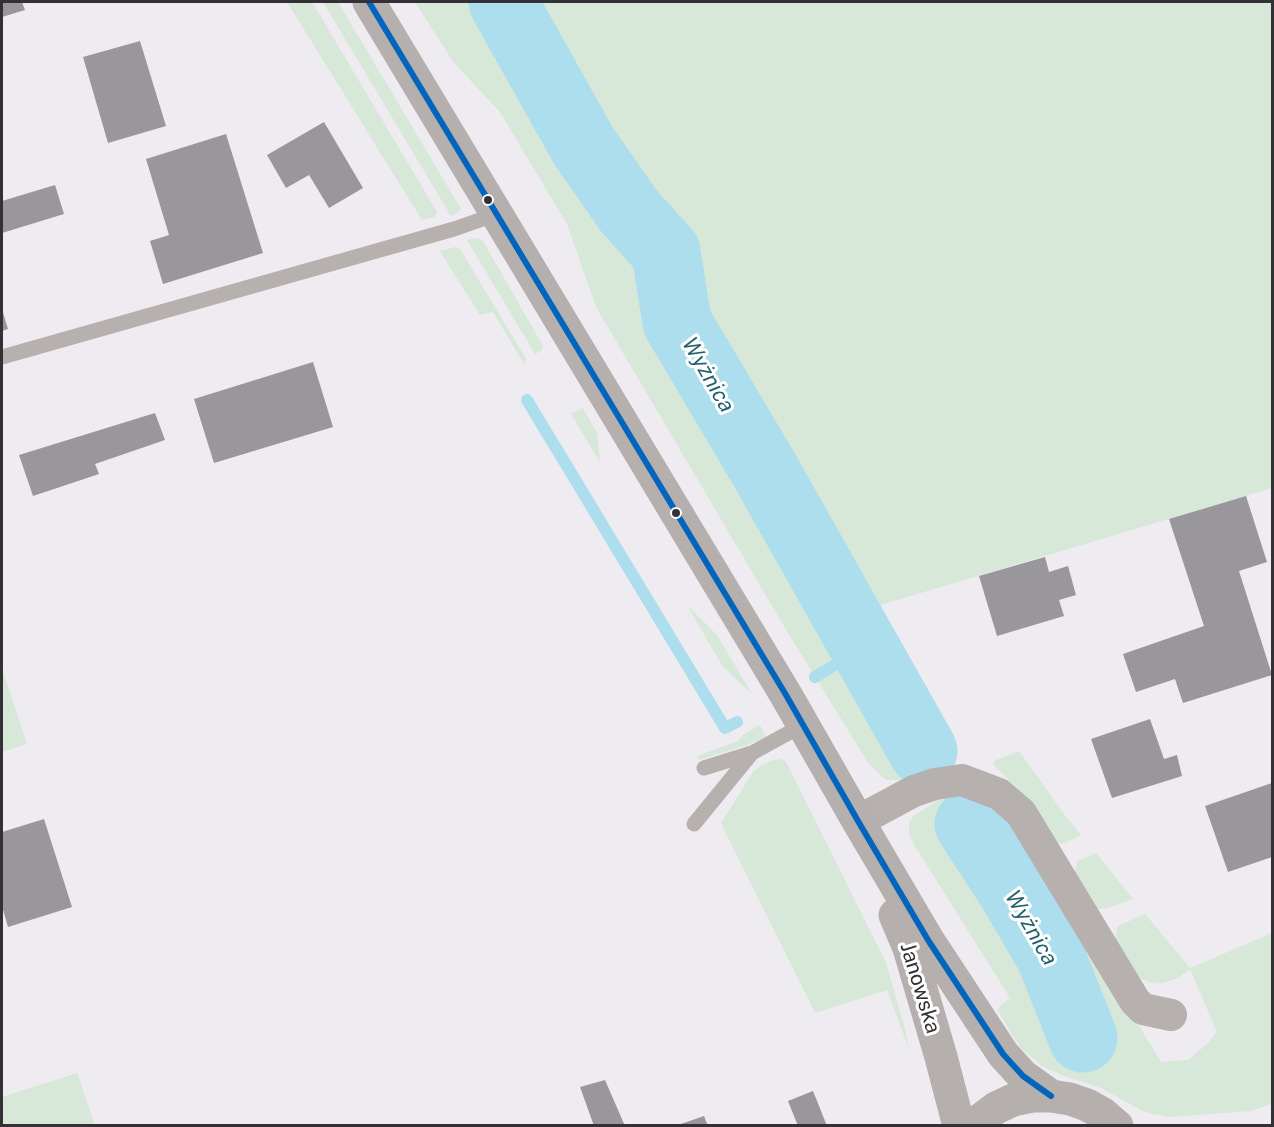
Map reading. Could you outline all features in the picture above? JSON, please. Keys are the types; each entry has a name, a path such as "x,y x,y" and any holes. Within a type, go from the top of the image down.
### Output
{"street":[{"name":"Janowska","path":"369,2 803,725 928,940 1003,1054 1023,1076 1051,1096"},
{"path":"858,821 914,791 935,784 962,780 999,794 1021,813 1135,1001 1143,1009 1170,1015"},
{"name":"Janowska","path":"858,821 909,948 959,1125"},
{"path":"972,1125 996,1108 1013,1100 1032,1096 1070,1099 1087,1105 1117,1125"}],"lane":[{"path":"2,357 454,229 497,214"},
{"path":"704,768 752,753 803,725"},
{"path":"694,824 752,753"}],"green space":[{"path":"287,2 312,2 437,212 435,217 422,220"},
{"path":"323,2 338,2 461,209 457,213 451,216"},
{"path":"415,2 493,2 577,153 622,215 656,254 669,327 923,772 899,780 886,780 869,764 788,633 596,307 567,224 500,112 454,63"},
{"path":"514,2 1272,2 1272,488 857,612 781,476 687,319 678,251 603,150"},
{"path":"478,238 483,241 543,346 542,350 535,354 467,240"},
{"path":"455,247 460,249 526,359 524,364 493,312 480,315 440,251"},
{"path":"583,408 597,433 600,462 571,414"},
{"path":"687,605 717,635 752,694 723,667"},
{"path":"2,668 27,744 2,752"},
{"path":"760,725 766,737 699,760 697,756 738,741 744,734"},
{"path":"1019,751 1081,835 1063,844 1052,841 1025,797 993,764 994,761"},
{"path":"781,759 786,762 886,963 909,1049 887,990 815,1013 721,823 753,772 762,765"},
{"path":"957,794 990,801 1029,844 1161,1062 1188,1060 1217,1032 1190,969 1178,978 1163,983 1149,982 1137,977 1114,943 1118,926 1145,914 1190,968 1272,933 1272,1104 1250,1111 1170,1117 1153,1114 1101,1088 1042,1066 1020,1047 997,1009 1010,998 913,843 909,833 909,823 913,816 939,800"},
{"path":"1096,853 1133,899 1107,908 1093,909 1074,878 1077,861"},
{"path":"77,1073 95,1125 2,1125 2,1097"}],"building":[{"path":"2,2 22,2 25,10 2,17"},
{"path":"140,41 166,126 108,143 83,57"},
{"path":"324,122 363,188 329,208 309,175 286,188 267,155"},
{"path":"226,134 263,253 163,284 150,241 169,235 146,159"},
{"path":"55,185 64,214 2,233 2,201"},
{"path":"2,309 8,329 2,331"},
{"path":"313,362 333,427 214,463 194,399"},
{"path":"155,413 165,440 95,464 99,474 33,496 19,455"},
{"path":"1246,496 1267,562 1239,571 1272,675 1183,703 1175,679 1136,692 1123,654 1204,626 1169,519"},
{"path":"1045,557 1049,572 1068,566 1076,595 1059,600 1064,616 997,636 979,576"},
{"path":"1150,719 1164,759 1177,755 1182,776 1112,798 1091,739"},
{"path":"1272,783 1272,857 1228,872 1205,806"},
{"path":"44,819 72,907 8,927 2,906 2,832"},
{"path":"605,1080 625,1126 594,1126 580,1087"},
{"path":"813,1091 827,1126 798,1126 788,1101"},
{"path":"704,1116 708,1126 678,1126 678,1125"}],"waterway":[{"name":"Wyżnica","path":"503,2 583,145 629,211 666,252 677,322 768,476 923,751"},
{"path":"527,400 725,728 737,722"},
{"path":"815,677 864,647"},
{"name":"Wyżnica","path":"969,824 1012,890 1051,957 1083,1038"}],"transit line":[{"path":"369,2 786,695 928,940 1003,1054 1023,1076 1051,1096"}]}
